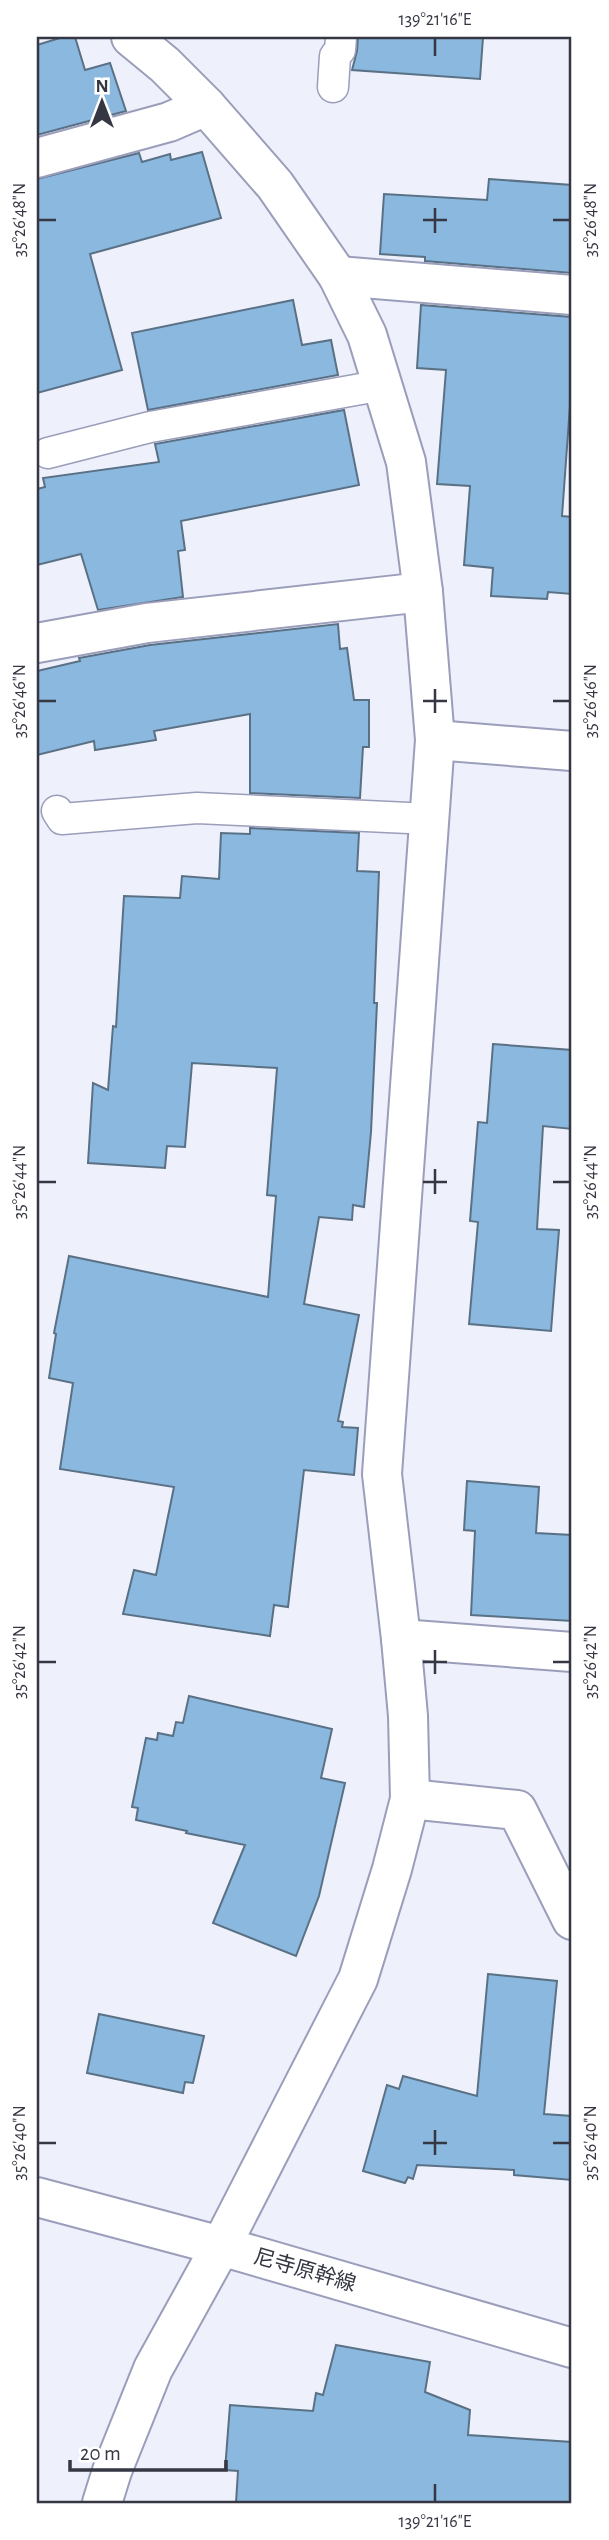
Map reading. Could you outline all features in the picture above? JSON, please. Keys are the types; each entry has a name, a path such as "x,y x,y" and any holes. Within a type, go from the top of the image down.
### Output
{"street":[{"path":"102,2503 153,2369 221,2246 358,1979 392,1869 410,1799 408,1716 382,1474 435,740 423,592 406,462 367,335 338,276 275,185 206,106 165,65 131,37"},
{"path":"37,158 169,122 206,106"},
{"path":"338,276 572,295"},
{"path":"37,643 147,623 423,592"},
{"path":"435,740 572,751"},
{"path":"401,1639 572,1652"},
{"path":"410,1799 517,1810 572,1920"},
{"name":"尼寺原幹線","path":"37,2197 221,2246 572,2348"}],"lane":[{"path":"333,87 335,56 340,50 341,37"},
{"path":"48,453 150,427 383,385"},
{"path":"57,811 62,819 196,801 430,819"}],"building":[{"path":"63,37 75,37 85,70 110,63 126,111 37,135 37,45"},
{"path":"358,37 483,37 480,79 352,70"},
{"path":"202,152 221,218 90,254 122,370 37,393 37,179 139,153 142,162 170,154 171,160"},
{"path":"489,179 572,185 572,273 425,261 425,257 380,254 384,194 487,200"},
{"path":"293,300 302,345 331,340 338,375 148,410 132,333"},
{"path":"421,305 572,317 572,378 562,516 572,517 572,594 548,592 547,599 491,596 493,568 464,565 470,486 437,484 446,370 417,368"},
{"path":"344,410 359,485 181,521 185,550 178,551 183,597 98,610 81,554 37,565 37,489 45,487 43,478 159,462 155,444"},
{"path":"338,624 340,649 347,648 354,700 369,700 369,747 363,747 360,798 250,793 250,714 154,731 156,740 95,750 94,741 37,755 37,671 80,661 79,658 150,645"},
{"path":"250,828 359,833 357,871 379,872 374,1003 377,1003 371,1132 364,1207 353,1205 352,1220 319,1217 304,1304 359,1315 338,1421 343,1422 342,1427 358,1428 354,1475 304,1470 288,1607 274,1605 270,1636 123,1614 134,1570 156,1575 174,1487 60,1469 73,1383 49,1378 54,1333 69,1256 268,1297 276,1196 267,1195 277,1068 192,1063 185,1147 167,1146 165,1168 88,1163 93,1083 108,1090 113,1026 116,1027 124,896 180,898 182,876 219,879 221,833 250,834"},
{"path":"493,1044 572,1050 572,1129 543,1126 537,1229 559,1230 551,1331 469,1324 478,1222 470,1221 478,1122 487,1123"},
{"path":"467,1481 539,1487 536,1533 572,1535 572,1621 471,1615 475,1531 464,1530"},
{"path":"189,1696 332,1729 321,1778 345,1783 319,1896 296,1956 213,1923 245,1845 136,1820 138,1808 132,1807 146,1738 157,1740 158,1733 173,1736 176,1722 183,1723"},
{"path":"488,1974 557,1981 544,2114 572,2116 572,2180 514,2175 514,2170 417,2165 413,2179 408,2177 405,2183 363,2171 387,2085 399,2089 403,2076 477,2096"},
{"path":"99,2014 204,2036 193,2083 185,2082 183,2093 87,2073"},
{"path":"336,2345 430,2362 425,2392 470,2410 468,2435 572,2442 572,2503 236,2503 238,2471 225,2470 230,2405 313,2411 316,2393 323,2395"}]}
